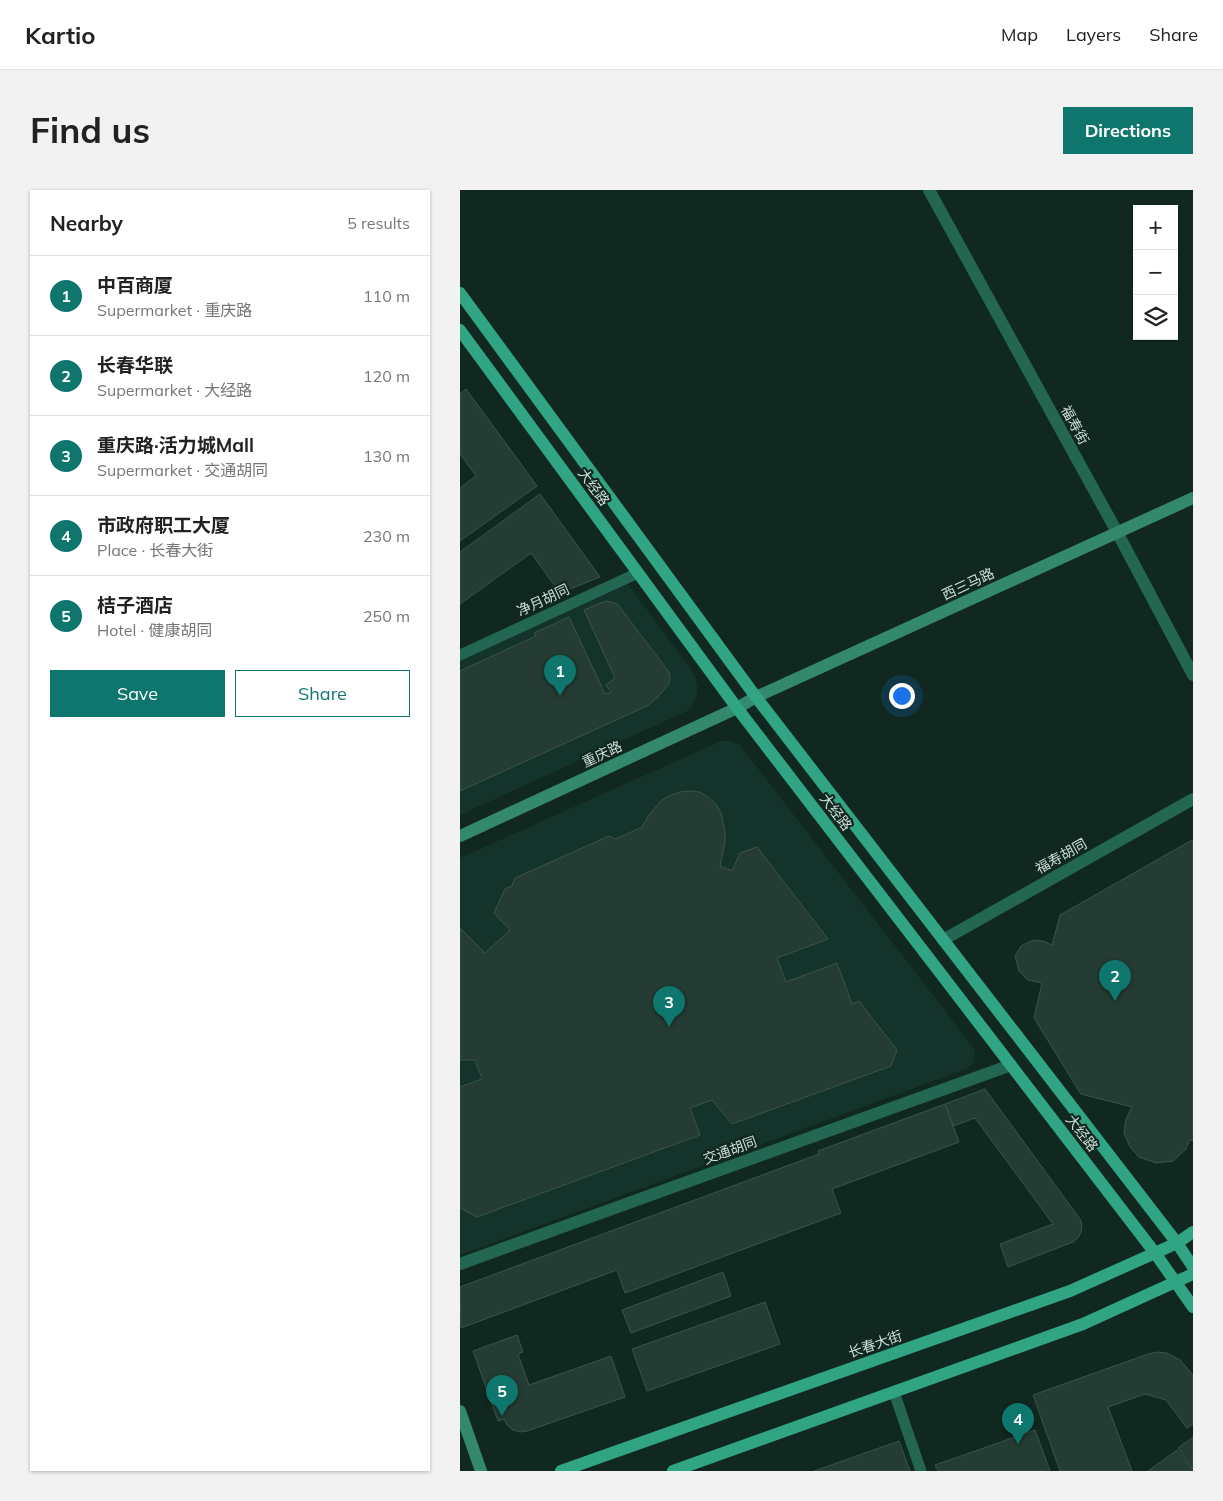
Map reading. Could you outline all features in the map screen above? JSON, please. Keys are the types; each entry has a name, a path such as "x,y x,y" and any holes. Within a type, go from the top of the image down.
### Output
{"main road":[{"name":"大经路","path":"460,293 756,697 1177,1243 1193,1267"},
{"name":"大经路","path":"460,330 737,708 1156,1253 1193,1307"},
{"name":"长春大街","path":"561,1471 1070,1291 1177,1243 1193,1232"},
{"path":"673,1471 1083,1324 1193,1274"}],"street":[{"name":"福寿街","path":"929,190 1117,532 1193,675"},
{"name":"西三马路","path":"756,697 1193,498"},
{"name":"重庆路","path":"460,836 737,708 756,697"},
{"name":"福寿胡同","path":"943,940 1193,799"},
{"name":"交通胡同","path":"460,1264 1010,1065"},
{"path":"460,1411 481,1471"}],"lane":[{"name":"净月胡同","path":"460,655 638,573"},
{"path":"894,1392 921,1471"}],"shaded area":[{"path":"628,584 693,672 698,686 692,706 687,711 460,815 460,661"},
{"path":"721,741 739,744 973,1047 975,1053 973,1064 966,1069 460,1255 460,858"}],"building":[{"path":"466,389 537,486 460,541 460,488 476,476 460,454 460,394"},
{"path":"540,494 600,577 560,593 531,553 460,604 460,552"},
{"path":"606,601 619,606 669,672 669,684 647,706 460,791 460,671 536,636 534,633 569,617 605,694 611,692 606,685 615,678 584,610"},
{"path":"680,792 700,792 708,797 716,804 721,813 725,842 720,866 732,871 740,853 757,847 828,939 777,958 786,982 837,963 852,1004 859,1001 897,1050 891,1066 732,1124 712,1100 690,1108 700,1135 477,1217 460,1208 460,1087 482,1079 475,1060 460,1060 460,928 485,953 510,930 494,913 505,889 512,886 515,878 609,836 616,839 642,827 649,815 662,800"},
{"path":"1192,840 1193,1141 1190,1140 1185,1150 1173,1161 1156,1163 1139,1157 1130,1147 1124,1133 1126,1119 1132,1107 1081,1094 1034,1018 1042,983 1028,980 1019,971 1015,956 1021,946 1033,940 1043,941 1052,945 1060,915"},
{"path":"985,1089 1080,1219 1082,1225 1078,1238 1073,1242 1008,1267 1000,1244 1053,1224 975,1118 953,1126 945,1104"},
{"path":"945,1104 959,1142 832,1189 841,1213 625,1293 617,1270 461,1328 460,1287 819,1154 818,1151"},
{"path":"723,1272 731,1296 631,1333 622,1310"},
{"path":"765,1302 780,1344 647,1391 632,1349"},
{"path":"517,1335 523,1352 518,1354 529,1385 611,1356 625,1397 527,1431 513,1430 504,1419 498,1421 473,1351"},
{"path":"1157,1352 1167,1353 1180,1360 1193,1375 1193,1424 1187,1428 1166,1400 1145,1394 1108,1407 1132,1471 1060,1471 1033,1395"},
{"path":"1035,1430 1050,1471 938,1471 935,1465"},
{"path":"1193,1437 1193,1469 1178,1448"},
{"path":"899,1441 910,1471 814,1471"},
{"path":"1177,1450 1193,1471 1148,1471"}],"place":[{"name":"中百商厦","path":"560,696"},
{"name":"长春华联","path":"1115,1001"},
{"name":"重庆路·活力城Mall","path":"669,1027"},
{"name":"桔子酒店","path":"502,1416"},
{"name":"市政府职工大厦","path":"1018,1444"}]}
